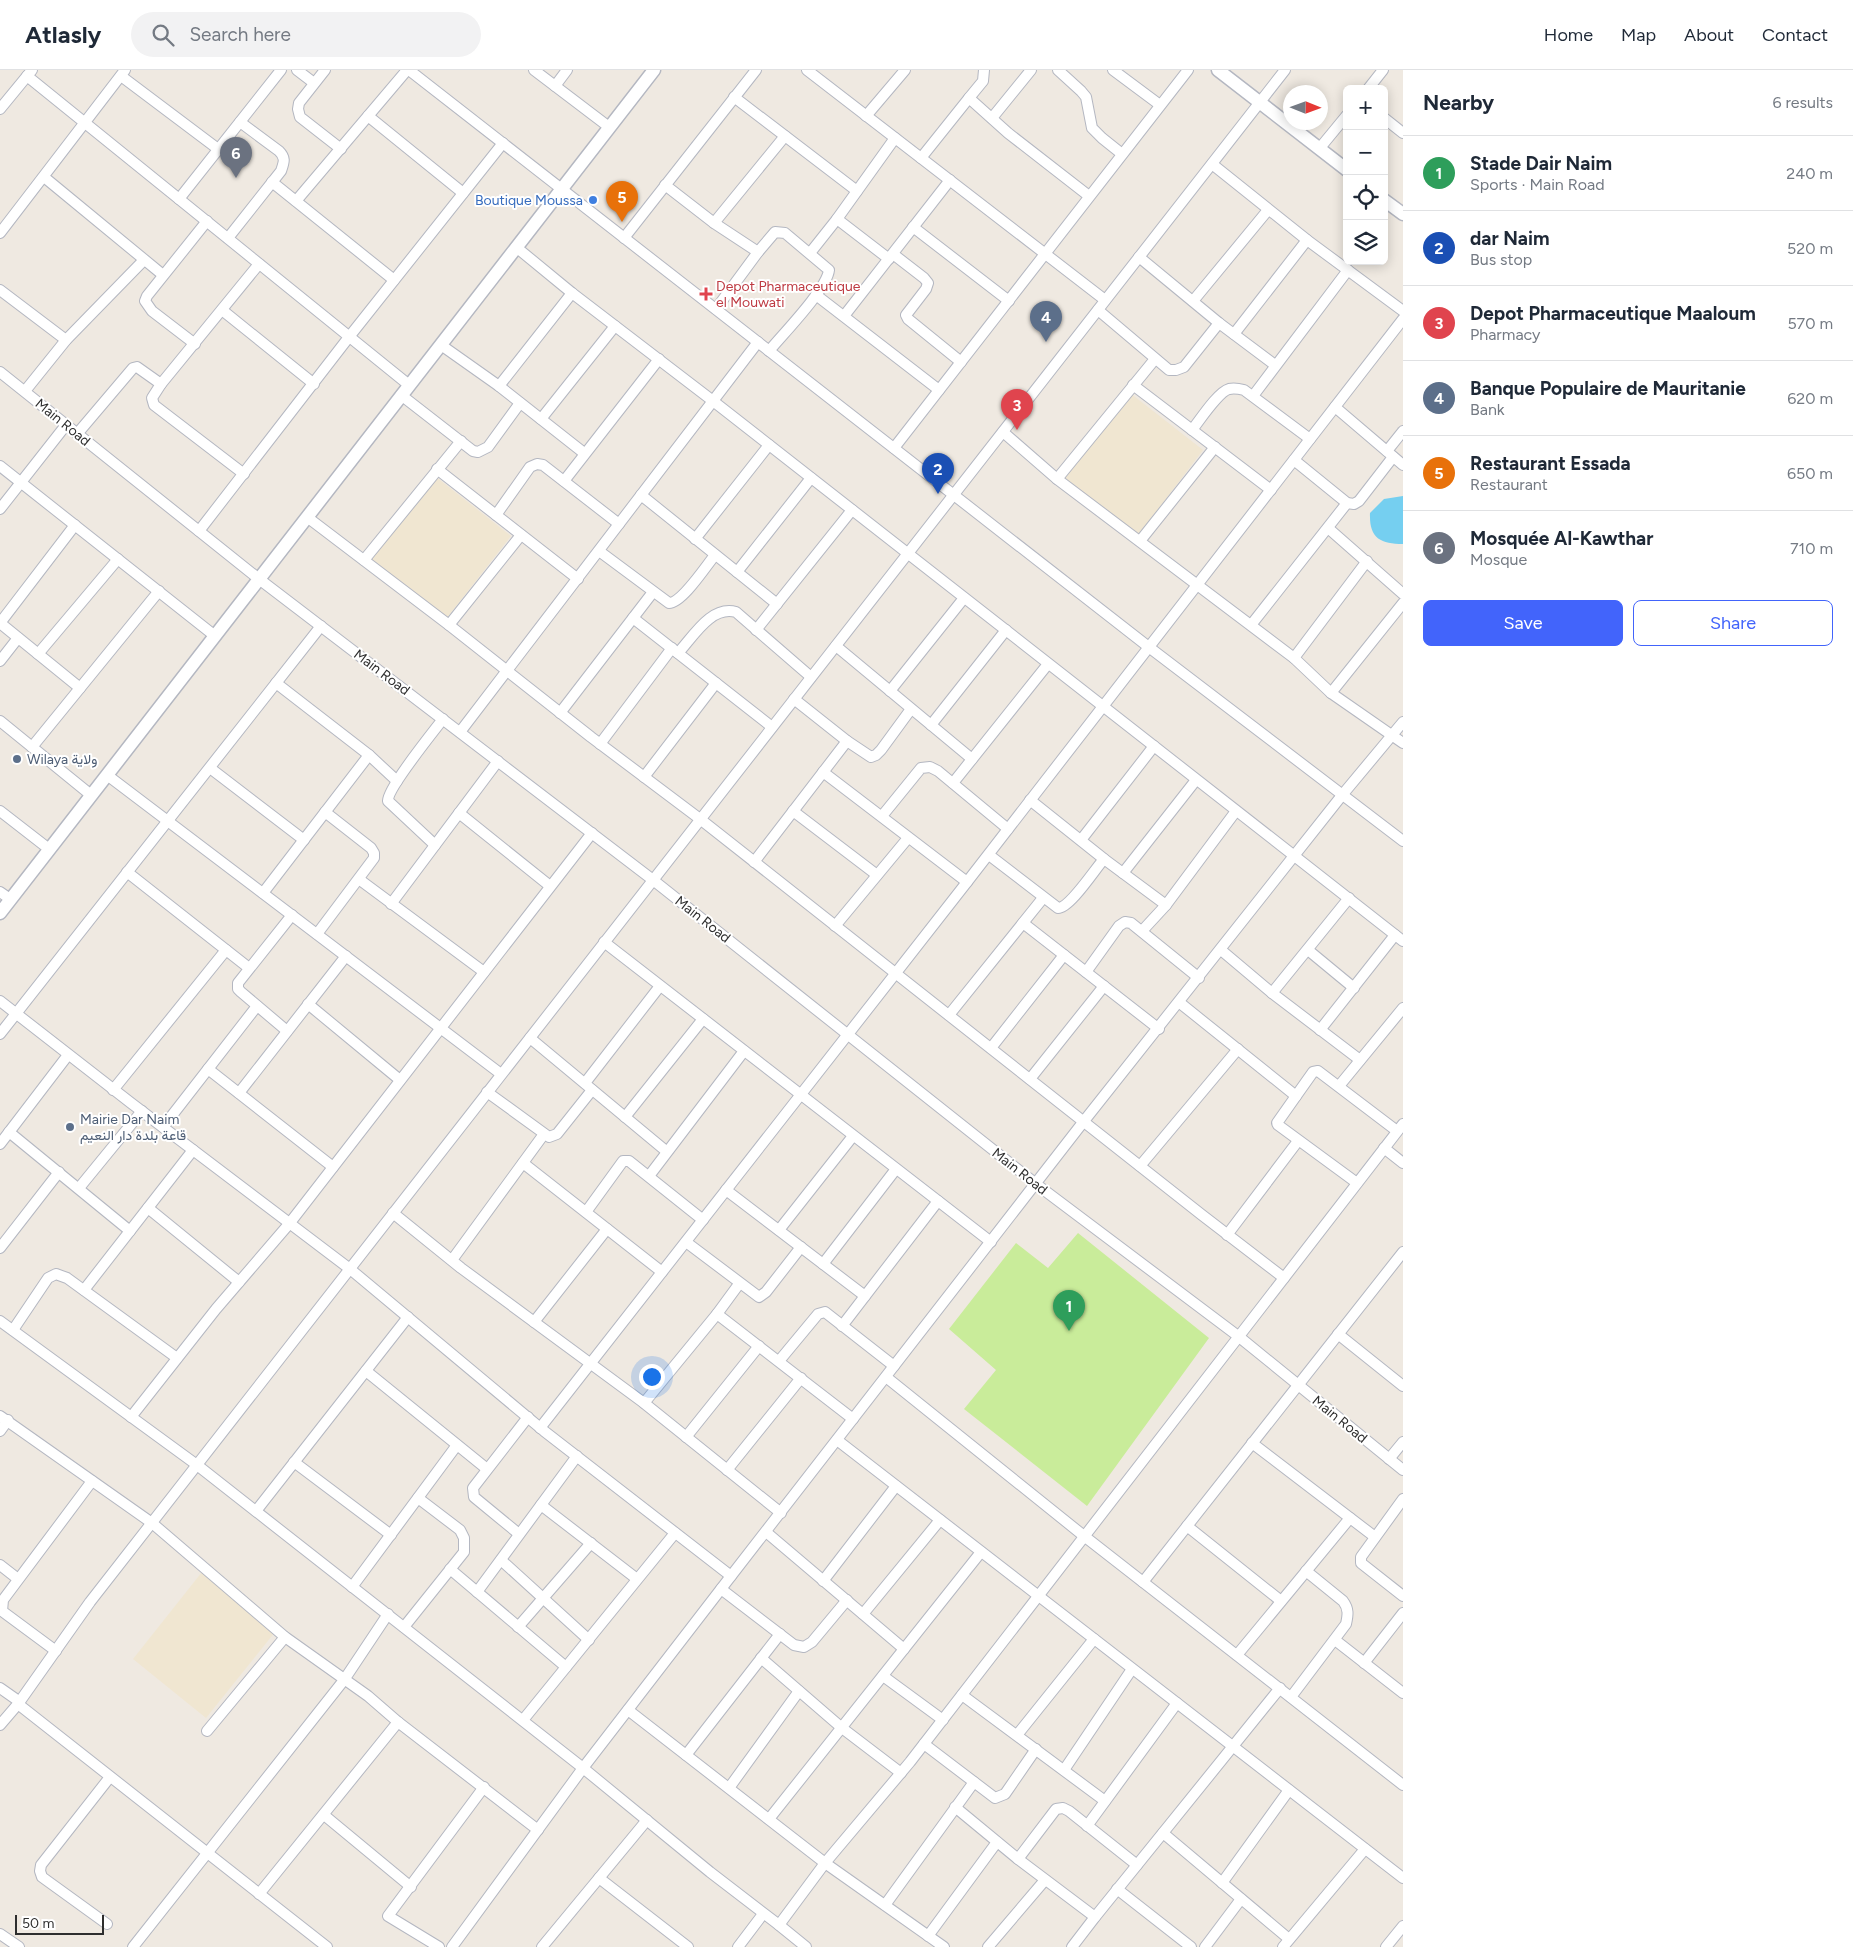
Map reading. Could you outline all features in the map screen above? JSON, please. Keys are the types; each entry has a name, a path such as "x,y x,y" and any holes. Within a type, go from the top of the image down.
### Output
{"street":[{"path":"180,199 281,70"},
{"path":"298,70 314,83"},
{"path":"325,70 298,103 298,109 300,117 341,149"},
{"path":"296,201 408,70 1150,648 1403,841"},
{"path":"534,70 609,127"},
{"path":"555,86 568,70"},
{"path":"0,913 5,896 49,849 654,70"},
{"path":"624,238 756,70"},
{"path":"807,70 1105,300"},
{"path":"866,116 905,70"},
{"path":"921,158 983,81 984,70"},
{"path":"992,118 1030,70"},
{"path":"1058,70 1086,97 1092,128 1122,154"},
{"path":"1113,70 1160,105"},
{"path":"894,448 1188,70"},
{"path":"1218,70 1343,167"},
{"path":"0,1725 19,1703 90,1602 1285,70"},
{"path":"1371,85 1383,70"},
{"path":"0,109 29,73 85,123 350,337 460,441 473,451 483,451 520,403"},
{"path":"0,233 123,73 218,150"},
{"path":"734,97 857,191"},
{"path":"969,98 1008,133 1089,196"},
{"path":"368,116 463,193"},
{"path":"1319,149 1343,120"},
{"path":"1388,121 1403,133"},
{"path":"228,238 281,171 285,161 283,156 240,122"},
{"path":"714,223 784,136"},
{"path":"810,253 837,219 895,138"},
{"path":"199,531 503,143"},
{"path":"1212,164 1268,210 1403,311"},
{"path":"44,177 163,275"},
{"path":"844,316 950,180"},
{"path":"272,182 394,280"},
{"path":"665,185 714,223 758,252"},
{"path":"1388,203 1403,214"},
{"path":"1193,301 1268,210"},
{"path":"837,219 924,278 928,283 926,289 906,315 908,319 961,362"},
{"path":"195,344 148,308 145,301 163,275 207,222"},
{"path":"913,227 1009,300"},
{"path":"716,309 775,232 785,232 829,270 816,295 769,351"},
{"path":"1234,334 1307,240"},
{"path":"516,247 572,294 714,401 1399,938 1354,988 1320,1030"},
{"path":"1139,257 1219,323 1275,365"},
{"path":"25,392 66,340 144,260"},
{"path":"244,474 154,405 152,398 161,384 259,264"},
{"path":"1253,396 1348,270"},
{"path":"0,290 66,340"},
{"path":"499,386 572,294"},
{"path":"816,295 939,390"},
{"path":"222,310 314,384"},
{"path":"1098,310 1169,370 1180,369 1219,323"},
{"path":"540,1428 989,855 1403,319"},
{"path":"541,420 615,326"},
{"path":"460,732 758,342"},
{"path":"441,345 499,386 584,453"},
{"path":"1057,479 1155,358"},
{"path":"564,481 658,359"},
{"path":"78,434 133,368 137,367 161,384"},
{"name":"Main Road","path":"0,372 259,579 653,880 847,1036 1036,1184 1238,1336 1403,1470"},
{"path":"1133,385 1271,490"},
{"path":"1192,430 1221,394 1228,389 1244,390 1310,439"},
{"path":"1335,407 1403,465"},
{"path":"0,509 66,424"},
{"path":"1294,460 1347,504 1354,504 1359,501 1403,431"},
{"path":"1002,432 1057,479 1294,658 1331,692 1403,743"},
{"path":"364,560 460,441"},
{"path":"695,539 768,445"},
{"path":"1140,541 1215,447"},
{"path":"496,515 530,467 537,464 543,465 619,524"},
{"path":"0,466 215,636"},
{"path":"437,469 578,579"},
{"path":"737,572 811,478"},
{"path":"641,496 777,604"},
{"path":"1251,625 1347,504"},
{"path":"756,630 852,510"},
{"path":"307,517 700,819 1284,1278"},
{"path":"75,524 0,623 80,688"},
{"path":"1328,528 1403,594"},
{"path":"449,626 521,535"},
{"path":"599,551 669,603 677,601 715,555"},
{"path":"38,654 118,558"},
{"path":"1294,658 1367,561"},
{"path":"32,747 159,591"},
{"path":"560,713 653,592"},
{"path":"890,691 964,598"},
{"path":"1331,692 1403,603"},
{"path":"600,744 675,650 713,615 721,611 736,612 811,677"},
{"path":"633,618 772,727"},
{"path":"0,1034 321,626"},
{"path":"931,725 1006,630"},
{"path":"0,661 18,638"},
{"path":"836,646 972,759"},
{"path":"952,783 1048,664"},
{"path":"276,683 397,781"},
{"path":"644,777 716,683"},
{"path":"794,699 847,741 871,757 876,755 911,708"},
{"path":"435,845 388,801 390,792 397,781 443,719"},
{"path":"0,721 91,795"},
{"path":"452,1947 583,1768 1084,1121 1180,1003 1343,794 1403,722"},
{"path":"754,862 847,741"},
{"path":"1081,840 1154,746"},
{"path":"263,893 368,756"},
{"path":"391,904 498,761"},
{"path":"882,816 921,768 930,767 1008,829"},
{"path":"210,768 304,840"},
{"path":"823,772 967,882"},
{"path":"107,775 501,1074"},
{"path":"1123,873 1196,780"},
{"path":"1030,800 1166,905"},
{"path":"0,811 49,849"},
{"path":"793,811 877,875"},
{"path":"1142,931 1166,905 1236,811"},
{"path":"317,934 360,880 374,858 371,848 326,812"},
{"path":"459,813 550,886"},
{"path":"131,1418 177,1358 289,1224 592,833"},
{"path":"835,926 908,838"},
{"path":"989,855 1055,907 1063,908 1070,902 1104,858"},
{"path":"127,872 249,968"},
{"path":"360,880 484,972"},
{"path":"949,1015 1043,898"},
{"path":"1272,994 1349,898"},
{"path":"287,1031 238,989 238,983 292,915"},
{"path":"1024,922 1159,1028"},
{"path":"1086,972 1119,926 1126,922 1131,923 1142,931 1199,978"},
{"path":"604,942 991,1242"},
{"path":"113,1090 226,950"},
{"path":"1220,950 1272,994 1360,1060"},
{"path":"1308,950 1354,988"},
{"path":"991,1048 1064,955"},
{"path":"238,1093 346,956"},
{"path":"487,1092 549,1137 557,1134 660,986"},
{"path":"1030,1079 1104,986"},
{"path":"0,1000 113,1090 350,1269 540,1428 731,1576"},
{"path":"1180,1003 1296,1096"},
{"path":"308,1004 400,1080"},
{"path":"163,1127 257,1006"},
{"path":"1340,1086 1403,1008"},
{"path":"625,1117 703,1019"},
{"path":"530,1038 666,1151"},
{"path":"1140,1166 1238,1049"},
{"path":"649,1176 666,1151 744,1051"},
{"path":"0,1144 68,1055"},
{"path":"208,1069 333,1167"},
{"path":"779,1925 825,1863 901,1774 1238,1336 1319,1235 1400,1127 1322,1074 1313,1072 1277,1123 1280,1128 1357,1183"},
{"path":"79,1188 142,1111"},
{"path":"9,1132 130,1231"},
{"path":"452,1260 544,1134"},
{"path":"779,1230 853,1136"},
{"path":"1227,1235 1298,1141"},
{"path":"1384,1148 1403,1163"},
{"path":"84,1290 193,1150"},
{"path":"586,1212 623,1161 629,1161 703,1220"},
{"path":"523,1163 662,1272"},
{"path":"823,1264 896,1168"},
{"path":"0,1248 59,1172"},
{"path":"726,1190 865,1296"},
{"path":"842,1326 938,1201"},
{"path":"148,1208 239,1282"},
{"path":"393,1213 452,1260 644,1403 781,1513"},
{"path":"534,1322 607,1229"},
{"path":"686,1242 739,1284 759,1297 766,1292 801,1247"},
{"path":"1144,1582 1403,1252"},
{"path":"13,1330 48,1278 56,1274 67,1278 177,1358"},
{"path":"644,1403 717,1314 739,1284"},
{"path":"780,1361 821,1312 825,1312 894,1366"},
{"path":"717,1314 853,1419"},
{"path":"256,1511 408,1317"},
{"path":"0,1321 197,1465 523,1720 806,1947"},
{"path":"1338,1334 1403,1386"},
{"path":"686,1437 759,1346"},
{"path":"366,1371 487,1469"},
{"path":"886,1377 1084,1536 1403,1785"},
{"path":"727,1470 801,1378"},
{"path":"520,1534 474,1497 472,1488 528,1417"},
{"path":"0,1431 4,1418 152,1523 285,1637 368,1696 398,1722 538,1830"},
{"path":"837,1440 1403,1878"},
{"path":"1389,1459 1403,1442"},
{"path":"1252,1443 1375,1537"},
{"path":"352,1587 457,1445"},
{"path":"477,1592 577,1456"},
{"path":"294,1462 391,1535"},
{"path":"56,1651 2,1612 3,1600 92,1480"},
{"path":"823,1580 896,1486"},
{"path":"404,1627 464,1552 464,1538 460,1530 418,1498"},
{"path":"1403,1499 1361,1557 1361,1563 1403,1596"},
{"path":"541,1505 637,1579"},
{"path":"1237,1655 1350,1518"},
{"path":"863,1614 940,1520"},
{"path":"1187,1526 1281,1601"},
{"path":"766,1532 904,1649"},
{"path":"523,1720 675,1533"},
{"path":"518,1626 544,1599 591,1543"},
{"path":"769,1819 981,1552"},
{"path":"500,1560 589,1640"},
{"path":"0,1565 18,1579"},
{"path":"450,1570 566,1667"},
{"path":"1291,1697 1346,1624 1348,1614 1347,1607 1343,1601 1306,1570"},
{"path":"721,1590 794,1645 804,1647 812,1642 847,1600"},
{"path":"1364,1663 1403,1613"},
{"path":"133,1947 344,1680 388,1614"},
{"path":"686,1755 780,1634"},
{"path":"207,1732 285,1637"},
{"path":"1017,1735 1094,1639"},
{"path":"1335,1640 1403,1694"},
{"path":"761,1658 842,1728 901,1774"},
{"path":"1064,1770 1132,1669"},
{"path":"883,1676 943,1720"},
{"path":"0,1688 327,1947"},
{"path":"1072,1947 1280,1688"},
{"path":"729,1788 800,1691"},
{"path":"962,1695 1105,1801"},
{"path":"1087,1826 1177,1704"},
{"path":"628,1710 825,1863 944,1947"},
{"path":"259,1894 324,1816 398,1722"},
{"path":"924,1744 995,1798 1004,1794 1036,1750"},
{"path":"107,1924 42,1877 40,1871 41,1865 110,1777"},
{"path":"885,1905 974,1782"},
{"path":"439,1947 388,1916 484,1787"},
{"path":"1222,1883 1289,1790"},
{"path":"955,1807 1018,1859 1095,1916"},
{"path":"1018,1859 1056,1809 1063,1808 1137,1865"},
{"path":"324,1816 411,1887"},
{"path":"542,1947 647,1820"},
{"path":"1163,1833 1241,1899 1286,1943 1365,1849"},
{"path":"928,1936 997,1842"},
{"path":"599,1878 688,1947"},
{"path":"988,1947 1045,1880"},
{"path":"1118,1889 1178,1943 1191,1947"},
{"path":"1205,1947 1241,1899"},
{"path":"738,1947 763,1914"},
{"path":"1386,1947 1403,1926"},
{"path":"0,1934 18,1947"}],"shaded area":[{"path":"1130,393 1203,450 1137,537 1063,480"},
{"path":"436,477 511,536 446,619 371,560"},
{"path":"202,1572 275,1632 206,1718 133,1659"}],"green space":[{"path":"1078,1233 1209,1338 1087,1506 964,1409 996,1370 949,1329 1016,1243 1048,1268"}],"water":[{"path":"1403,496 1403,544 1382,541 1374,534 1370,522 1370,513 1384,499"}],"place":[{"name":"Mosquée Al-Kawthar","path":"236,178"},
{"name":"Boutique Moussa","path":"593,200"},
{"name":"Restaurant Essada","path":"622,222"},
{"name":"Depot Pharmaceutique el Mouwati","path":"706,294"},
{"name":"Banque Populaire de Mauritanie","path":"1046,342"},
{"name":"Depot Pharmaceutique Maaloum","path":"1017,430"},
{"name":"dar Naim","path":"938,494"},
{"name":"Wilaya ولاية","path":"17,759"},
{"name":"Mairie Dar Naim قاعة بلدة دار النعيم","path":"70,1127"},
{"name":"Stade Dair Naim","path":"1069,1331"}]}
